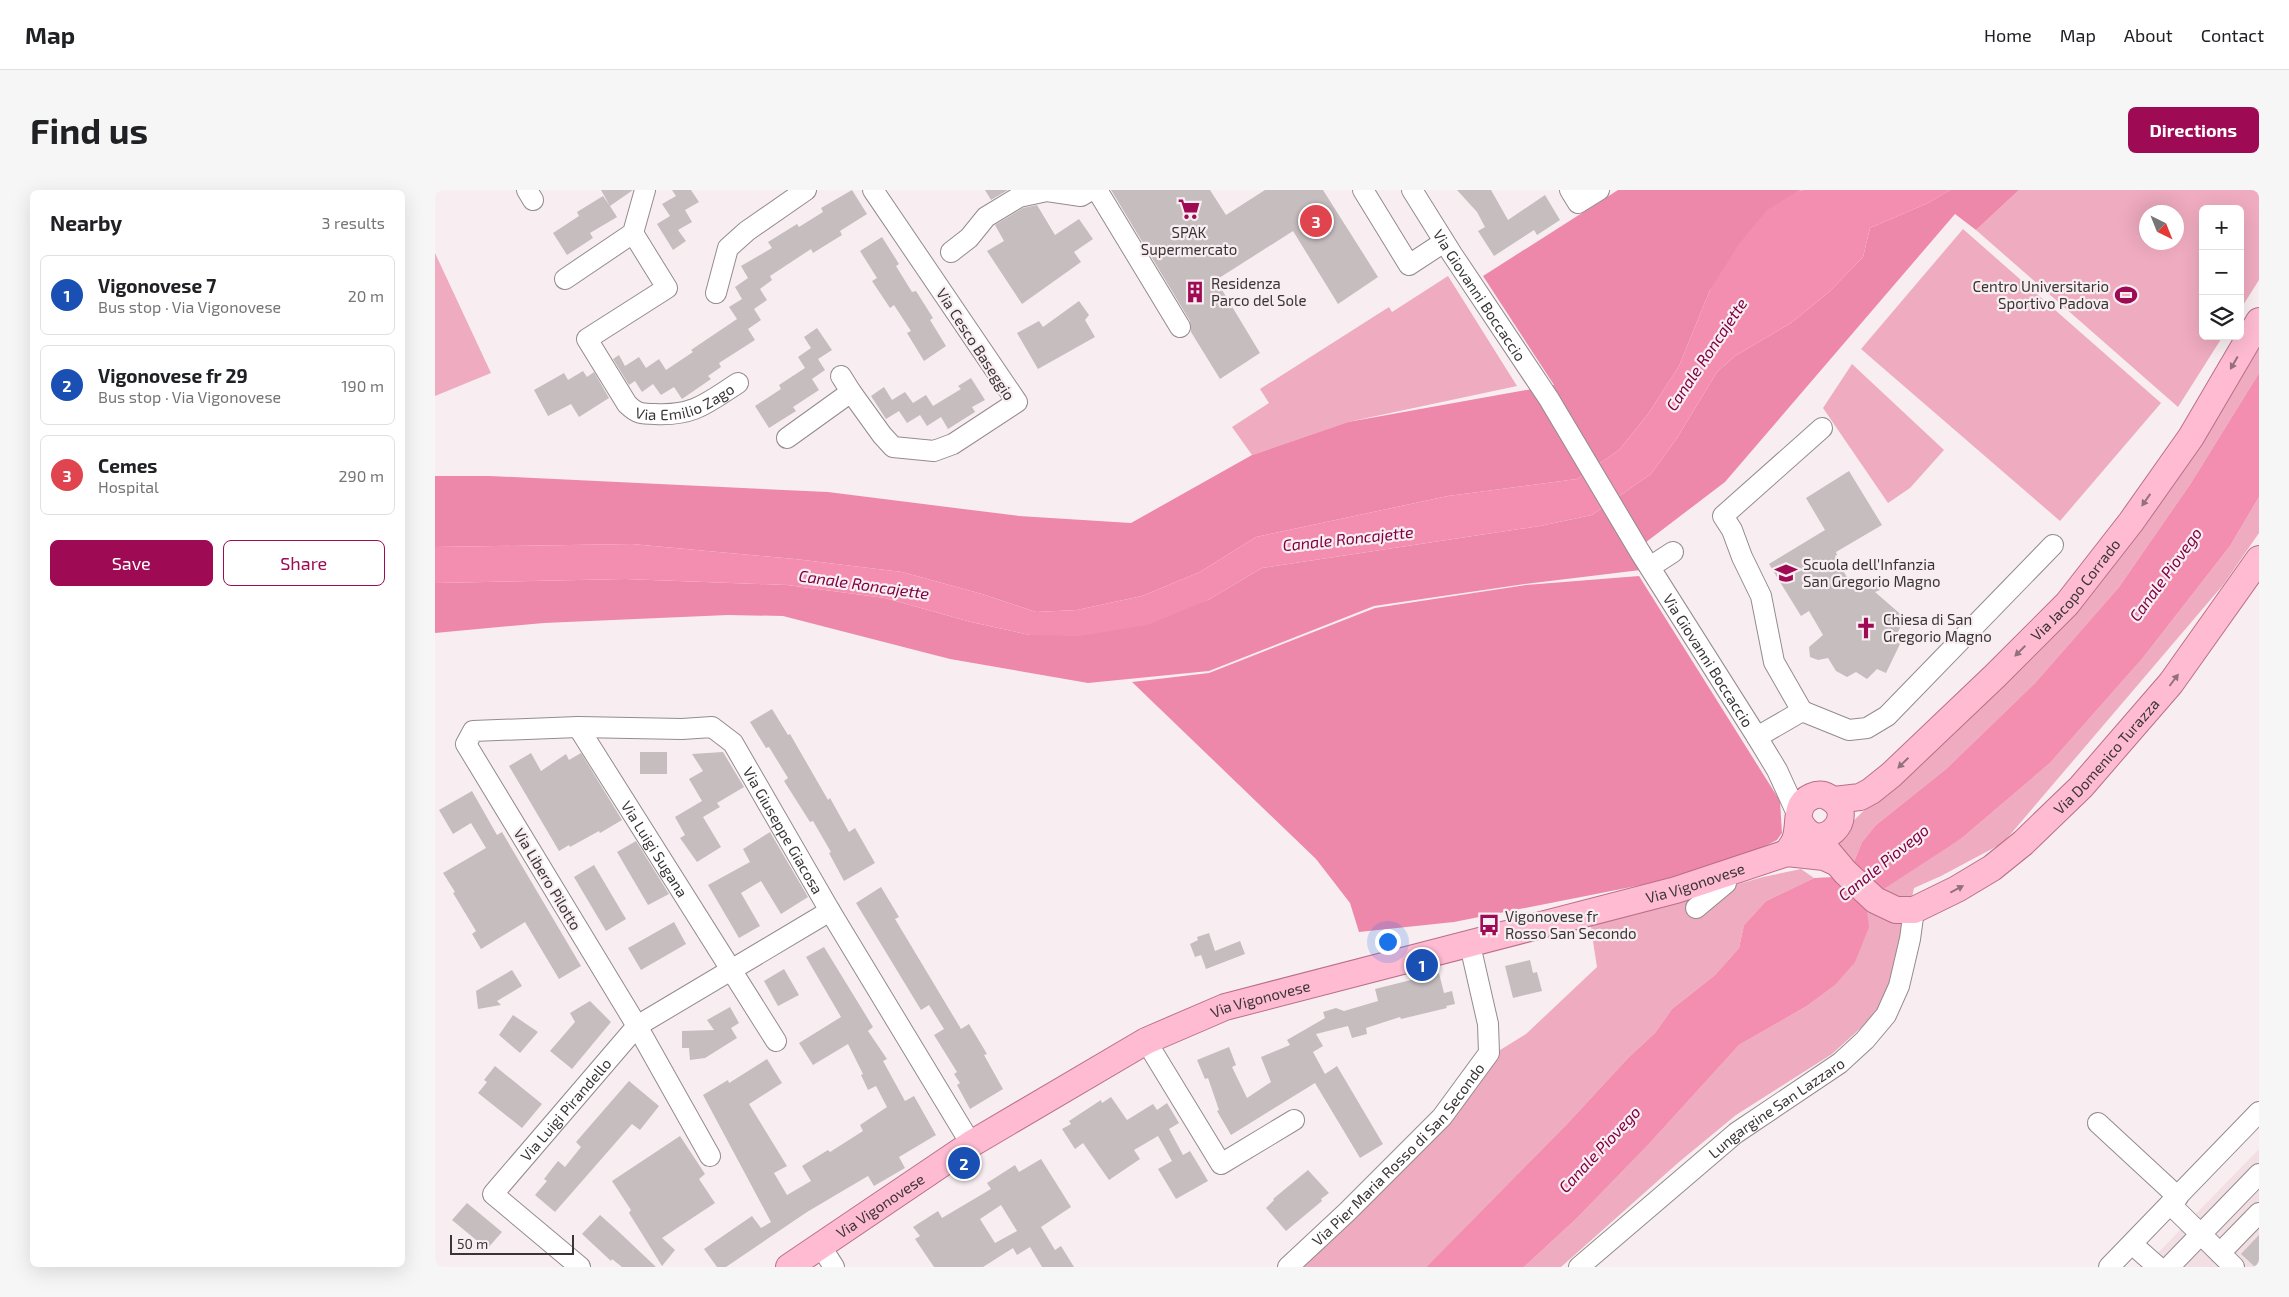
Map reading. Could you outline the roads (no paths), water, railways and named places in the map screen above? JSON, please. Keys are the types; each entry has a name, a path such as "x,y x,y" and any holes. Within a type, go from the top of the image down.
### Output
{"main road":[{"name":"Via Jacopo Corrado","path":"1824,798 1860,797 1877,786 1995,676 2067,604 2131,522 2191,437 2259,321"},
{"name":"Via Domenico Turazza","path":"1914,910 1957,889 1993,868 2023,843 2081,787 2171,684 2259,559"},
{"path":"1808,828 1831,833 1839,824 1840,811 1824,798 1805,800 1800,808 1808,828 1840,867 1875,900 1896,910 1914,910"},
{"path":"1808,828 1794,842 1792,853 1824,857 1840,867"},
{"name":"Via Vigonovese","path":"789,1267 971,1144 1146,1041 1225,1006 1470,945 1675,890 1792,853"}],"street":[{"path":"565,279 633,233 645,190"},
{"path":"716,293 728,248 747,230 806,190"},
{"name":"Via Cesco Baseggio","path":"787,438 846,384 882,435 893,447 934,451 953,444 1017,402 873,190"},
{"path":"951,252 969,238 985,217 1019,197 1047,191 1081,196 1091,190"},
{"path":"1097,190 1180,326"},
{"path":"1363,190 1409,265 1444,242"},
{"name":"Via Giovanni Boccaccio","path":"1413,190 1444,242 1563,421 1641,553 1777,770 1808,828"},
{"path":"1570,190 1578,203 1599,190"},
{"name":"Via Emilio Zago","path":"633,233 667,288 587,339 627,404 636,412 668,415 687,413 740,384"},
{"path":"1822,428 1723,516 1733,530 1742,557 1761,596 1774,662 1803,711 1849,730 1867,728 1887,716 2053,545"},
{"path":"1641,553 1673,552"},
{"path":"1757,737 1803,711"},
{"name":"Via Giuseppe Giacosa","path":"473,731 578,727 682,729 711,727 733,743 971,1144"},
{"name":"Via Luigi Sugana","path":"578,727 732,970"},
{"name":"Via Libero Pilotto","path":"473,731 466,744 637,1026"},
{"name":"Via Giovanni Boccaccio","path":"1777,770 1794,786 1804,792 1824,798"},
{"path":"1700,905 1726,883"},
{"name":"Lungargine San Lazzaro","path":"1579,1267 1736,1133 1840,1064 1865,1040 1886,1015 1899,986 1910,940 1914,910"},
{"name":"Via Luigi Pirandello","path":"580,1267 493,1194 637,1026 831,911"},
{"name":"Via Pier Maria Rosso di San Secondo","path":"1288,1267 1347,1212 1442,1117 1489,1053 1488,1024 1470,945"},
{"path":"732,970 776,1041"},
{"path":"637,1026 710,1156"},
{"path":"1146,1041 1221,1164 1294,1120"},
{"path":"2109,1267 2259,1112"},
{"path":"2098,1123 2174,1200 2201,1234 2234,1267"},
{"path":"2132,1244 2170,1266 2259,1174"},
{"path":"2220,1253 2259,1213"},
{"path":"820,1245 834,1267"}],"water":[{"name":"Canale Roncajette","path":"1950,190 1928,203 1870,228 1863,257 1829,292 1791,323 1735,356 1717,372 1677,438 1651,474 1592,515 1540,526 1262,568 1208,600 1147,625 1079,636 1030,635 971,622 885,598 787,585 625,579 435,583 435,547 632,544 795,559 902,572 982,594 1036,612 1077,610 1142,596 1200,572 1256,537 1448,496 1577,479 1619,450 1648,414 1679,366 1710,290 1739,244 1767,210 1798,191"},
{"name":"Canale Piovego","path":"2259,373 2259,497 2230,546 2142,659 2050,763 1962,838 1879,892 1866,904 1869,927 1855,962 1834,986 1807,1006 1739,1045 1648,1145 1576,1219 1524,1267 1426,1267 1567,1124 1629,1057 1655,1033 1672,1009 1715,975 1739,948 1744,925 1766,901 1814,878 1834,877 1853,864 1862,842 1876,825 1946,769 2035,683 2119,587 2191,483"}],"place":[{"name":"SPAK Supermercato","path":"1189,209"},
{"name":"Cemes","path":"1316,221"},
{"name":"Residenza Parco del Sole","path":"1195,292"},
{"name":"Centro Universitario Sportivo Padova","path":"2126,295"},
{"name":"Scuola dell'Infanzia San Gregorio Magno","path":"1786,573"},
{"name":"Chiesa di San Gregorio Magno","path":"1866,628"},
{"name":"Vigonovese fr Rosso San Secondo","path":"1489,925"},
{"name":"Vigonovese 7","path":"1422,965"},
{"name":"Vigonovese fr 29","path":"964,1163"}]}
